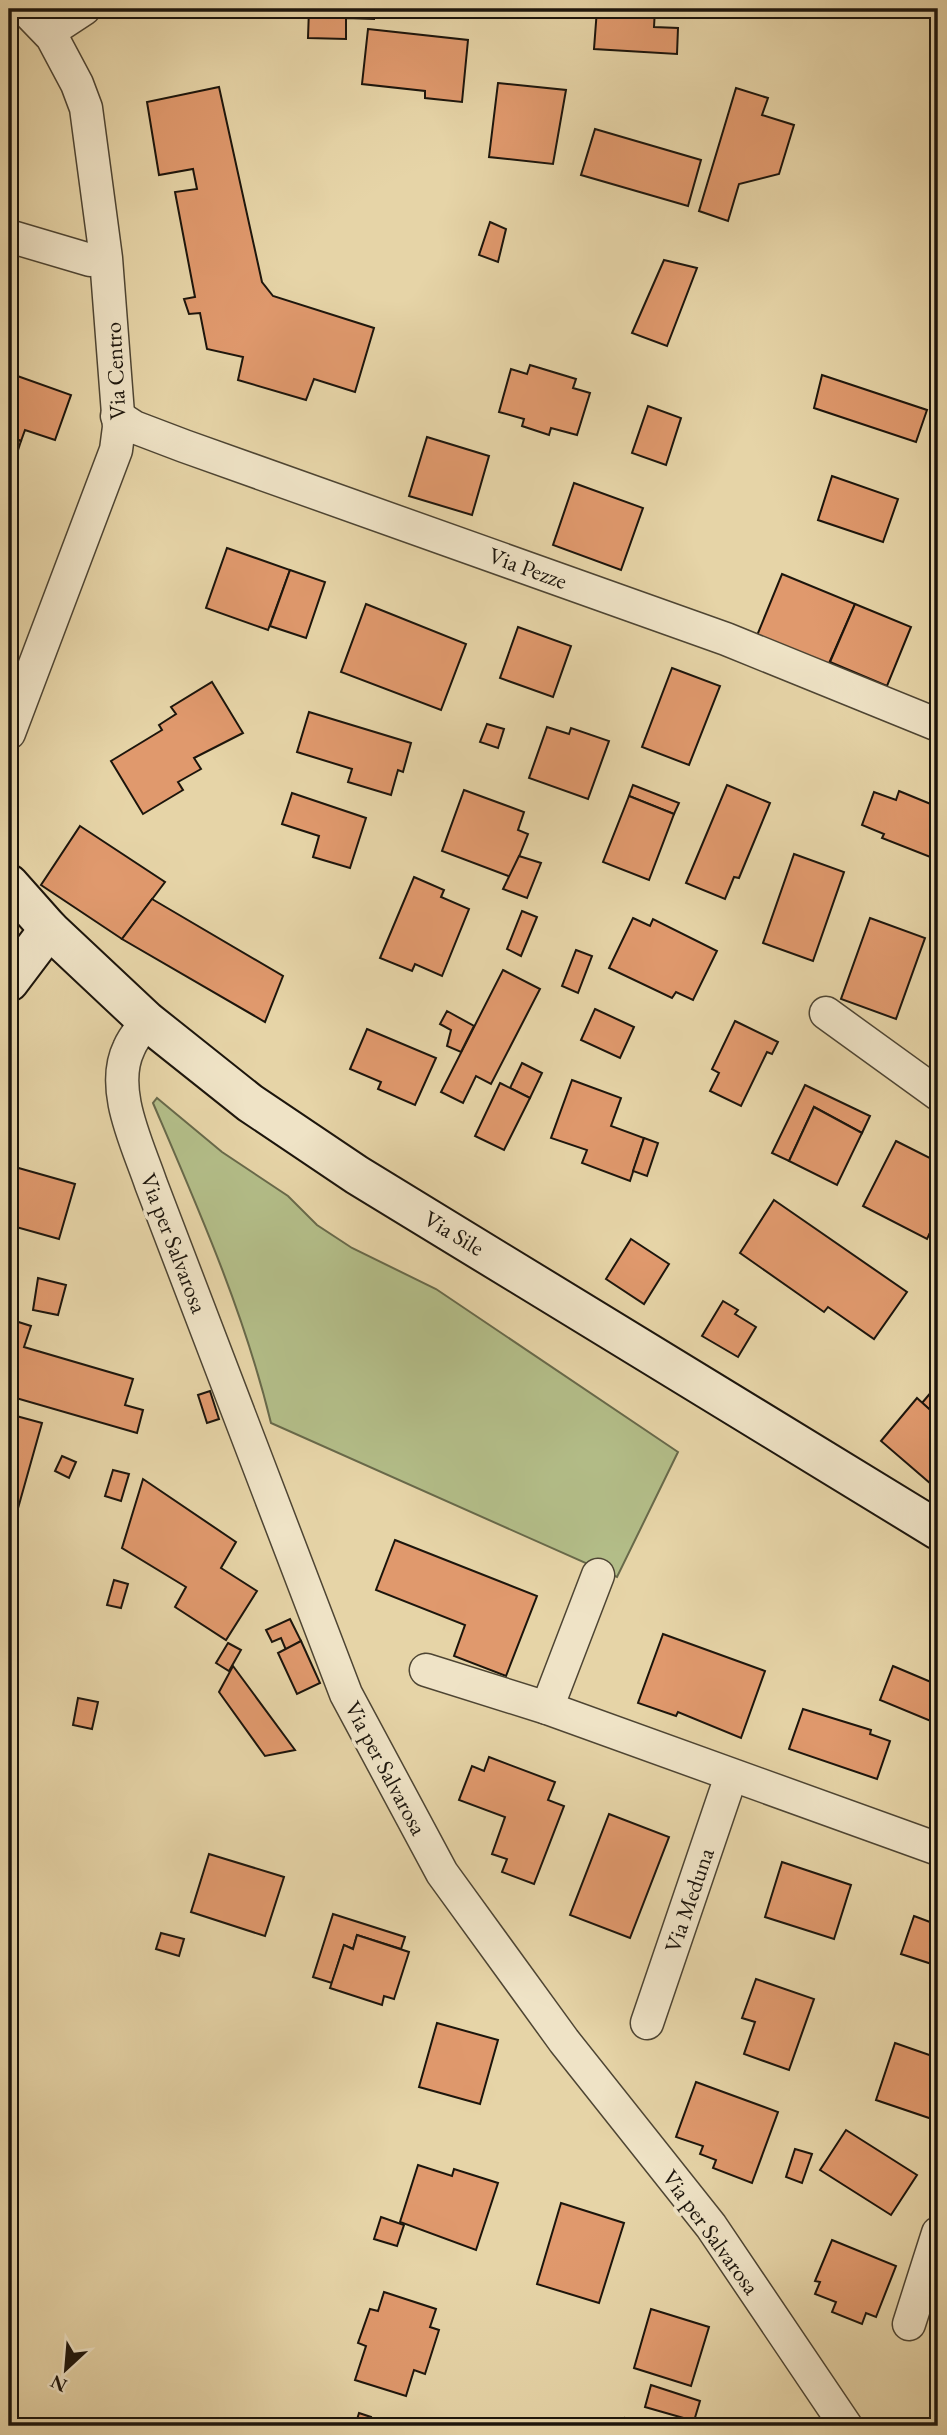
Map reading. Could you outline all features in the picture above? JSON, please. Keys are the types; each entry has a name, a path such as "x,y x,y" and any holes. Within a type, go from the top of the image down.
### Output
{"street":[{"name":"Via Centro","path":"9,733 116,450 117,416 106,258 89,125 77,84 49,32 25,9"},
{"path":"49,32 84,9"},
{"path":"9,236 90,260"},
{"name":"Via Pezze","path":"117,416 134,426 184,446 726,639 938,725"},
{"name":"Via Sile","path":"9,884 49,929 147,1021 250,1103 356,1175 938,1530"},
{"path":"9,982 49,929"},
{"path":"826,1013 938,1094"},
{"name":"Via per Salvarosa","path":"147,1021 128,1049 122,1090 133,1132 150,1184 346,1694 442,1873 565,2041 711,2226 846,2426"},
{"path":"547,1708 598,1574"},
{"path":"426,1671 547,1708 938,1849"},
{"name":"Via Meduna","path":"647,2023 732,1776"},
{"path":"909,2324 938,2234"}],"green space":[{"path":"157,1098 222,1152 288,1196 317,1225 352,1248 436,1289 678,1452 617,1577 271,1423 234,1301 153,1103"}],"building":[{"path":"309,9 374,9 374,19 346,18 346,39 308,38"},
{"path":"597,9 655,9 654,27 678,28 677,54 594,49"},
{"path":"368,29 468,40 462,102 425,98 425,91 362,84"},
{"path":"498,83 566,90 553,164 489,157"},
{"path":"219,87 262,282 273,296 374,328 355,392 314,379 306,400 238,380 243,357 207,349 200,313 189,314 184,299 195,297 175,192 197,189 193,169 159,175 147,102"},
{"path":"736,88 768,98 762,115 794,125 779,174 739,184 728,221 699,211"},
{"path":"595,129 701,160 688,206 581,175"},
{"path":"490,222 506,229 498,262 479,255"},
{"path":"664,260 697,268 667,346 632,333"},
{"path":"530,365 576,379 573,388 590,393 577,435 551,428 549,435 522,426 524,419 499,412 511,369 527,374"},
{"path":"9,373 71,395 55,440 25,430 21,441 9,437"},
{"path":"822,375 927,410 916,442 814,408"},
{"path":"648,406 681,418 666,465 632,453"},
{"path":"9,437 21,441 9,478"},
{"path":"427,437 489,456 472,515 409,496"},
{"path":"832,476 898,499 883,542 818,520"},
{"path":"574,483 643,508 621,570 553,545"},
{"path":"9,504 12,511 10,528 9,528"},
{"path":"227,548 290,570 268,630 206,608"},
{"path":"290,570 325,582 306,638 270,626"},
{"path":"782,574 855,604 827,668 756,638"},
{"path":"366,604 466,644 441,710 341,672"},
{"path":"855,604 911,627 887,686 830,662"},
{"path":"518,627 571,646 553,697 500,678"},
{"path":"672,668 720,686 689,765 642,747"},
{"path":"212,682 243,733 194,758 201,769 178,782 183,790 143,814 111,761 162,730 159,725 176,714 171,707"},
{"path":"309,712 411,743 403,772 398,770 391,795 348,782 352,769 297,752"},
{"path":"487,724 504,729 498,748 480,742"},
{"path":"547,727 569,734 571,728 609,741 588,799 529,778"},
{"path":"633,785 679,803 674,814 629,796"},
{"path":"727,785 770,803 739,878 734,877 725,899 686,883"},
{"path":"464,790 524,812 518,830 528,834 511,877 442,851"},
{"path":"899,791 938,807 938,860 882,838 884,834 862,825 874,792 896,800"},
{"path":"292,793 366,818 350,868 313,857 319,836 282,824"},
{"path":"629,796 674,814 649,880 603,862"},
{"path":"80,826 165,882 122,939 41,885"},
{"path":"794,854 844,872 813,961 763,943"},
{"path":"519,856 541,863 527,898 503,889"},
{"path":"414,877 444,890 441,897 469,909 442,976 415,964 412,971 380,958"},
{"path":"152,899 283,976 265,1022 122,939"},
{"path":"522,911 537,917 521,956 507,949"},
{"path":"633,918 650,926 653,919 717,951 693,1000 676,992 672,998 609,968"},
{"path":"870,918 925,938 896,1019 841,999"},
{"path":"576,950 592,956 578,993 562,986"},
{"path":"503,970 540,989 491,1084 476,1076 463,1103 441,1092"},
{"path":"595,1009 634,1027 620,1058 581,1040"},
{"path":"447,1011 474,1026 461,1052 447,1046 451,1030 440,1024"},
{"path":"735,1021 778,1042 772,1054 767,1052 741,1106 710,1091 719,1073 712,1069"},
{"path":"367,1029 436,1058 415,1105 378,1089 381,1082 350,1069"},
{"path":"522,1063 542,1073 530,1098 510,1088"},
{"path":"572,1080 621,1098 611,1126 644,1138 630,1181 582,1163 587,1150 551,1138"},
{"path":"500,1083 530,1098 504,1150 475,1136"},
{"path":"805,1085 870,1116 862,1133 814,1107 789,1161 772,1153"},
{"path":"814,1107 862,1133 837,1185 789,1161"},
{"path":"644,1138 658,1143 647,1176 633,1171"},
{"path":"896,1141 938,1162 938,1217 927,1239 863,1206"},
{"path":"15,1167 75,1184 59,1239 9,1225 9,1187"},
{"path":"774,1200 907,1292 874,1339 828,1307 824,1312 740,1253"},
{"path":"938,1217 938,1240 929,1235"},
{"path":"631,1239 669,1264 644,1304 606,1279"},
{"path":"38,1278 66,1285 58,1315 33,1310"},
{"path":"723,1301 738,1310 735,1314 756,1327 738,1357 702,1336"},
{"path":"9,1319 31,1326 24,1347 133,1379 125,1405 143,1410 137,1433 9,1396"},
{"path":"938,1384 938,1417 922,1403"},
{"path":"210,1391 219,1419 207,1423 198,1395"},
{"path":"917,1398 938,1417 938,1490 881,1441"},
{"path":"9,1414 42,1423 15,1519 9,1517 9,1477 14,1458 9,1457"},
{"path":"62,1456 76,1462 69,1478 55,1471"},
{"path":"113,1470 129,1474 121,1501 105,1496"},
{"path":"143,1479 236,1542 221,1568 257,1591 226,1640 175,1607 186,1587 122,1548"},
{"path":"9,1517 15,1519 9,1542"},
{"path":"395,1540 537,1596 506,1676 454,1656 465,1625 376,1590"},
{"path":"114,1580 128,1584 121,1608 107,1605"},
{"path":"290,1619 301,1641 286,1650 281,1638 272,1642 266,1630"},
{"path":"663,1634 765,1671 741,1738 678,1712 676,1716 638,1703"},
{"path":"301,1641 320,1683 297,1694 278,1653"},
{"path":"228,1643 241,1650 229,1671 216,1663"},
{"path":"233,1666 295,1750 265,1756 219,1692"},
{"path":"893,1666 938,1685 938,1724 880,1700"},
{"path":"78,1698 98,1702 92,1729 73,1725"},
{"path":"803,1709 871,1730 870,1734 890,1741 877,1779 789,1749"},
{"path":"489,1757 555,1782 548,1800 564,1806 534,1884 502,1872 507,1859 492,1854 505,1817 459,1800 472,1766 484,1771"},
{"path":"609,1814 669,1837 630,1938 570,1915"},
{"path":"209,1854 284,1877 265,1936 191,1912"},
{"path":"782,1862 851,1885 834,1939 765,1917"},
{"path":"333,1914 405,1937 401,1949 357,1935 353,1949 344,1945 332,1983 313,1977"},
{"path":"914,1916 938,1925 938,1966 901,1954"},
{"path":"161,1933 184,1939 179,1956 156,1949"},
{"path":"357,1935 409,1952 394,1999 384,1996 382,2005 330,1988 344,1945 353,1949"},
{"path":"756,1979 814,1999 789,2070 744,2054 755,2022 742,2018"},
{"path":"437,2023 498,2040 480,2104 419,2087"},
{"path":"895,2043 938,2058 938,2121 876,2100"},
{"path":"696,2082 778,2112 752,2183 713,2168 716,2160 700,2154 703,2146 676,2137"},
{"path":"846,2130 917,2175 891,2215 820,2170"},
{"path":"795,2149 812,2154 802,2183 786,2177"},
{"path":"418,2165 452,2176 454,2169 498,2183 476,2250 400,2222"},
{"path":"561,2203 624,2223 599,2303 537,2284"},
{"path":"381,2217 404,2225 397,2246 374,2239"},
{"path":"832,2240 896,2266 876,2317 866,2313 862,2324 832,2312 836,2302 815,2294 820,2282 815,2281"},
{"path":"384,2292 436,2309 430,2327 439,2330 425,2374 414,2370 406,2396 355,2380 366,2346 358,2343 370,2309 378,2311"},
{"path":"651,2309 709,2327 691,2386 634,2368"},
{"path":"651,2385 700,2401 694,2421 645,2407"},
{"path":"938,2407 938,2426 930,2426"},
{"path":"359,2413 371,2417 369,2426 355,2426"},
{"path":"625,2418 642,2423 641,2426 622,2426"}]}
